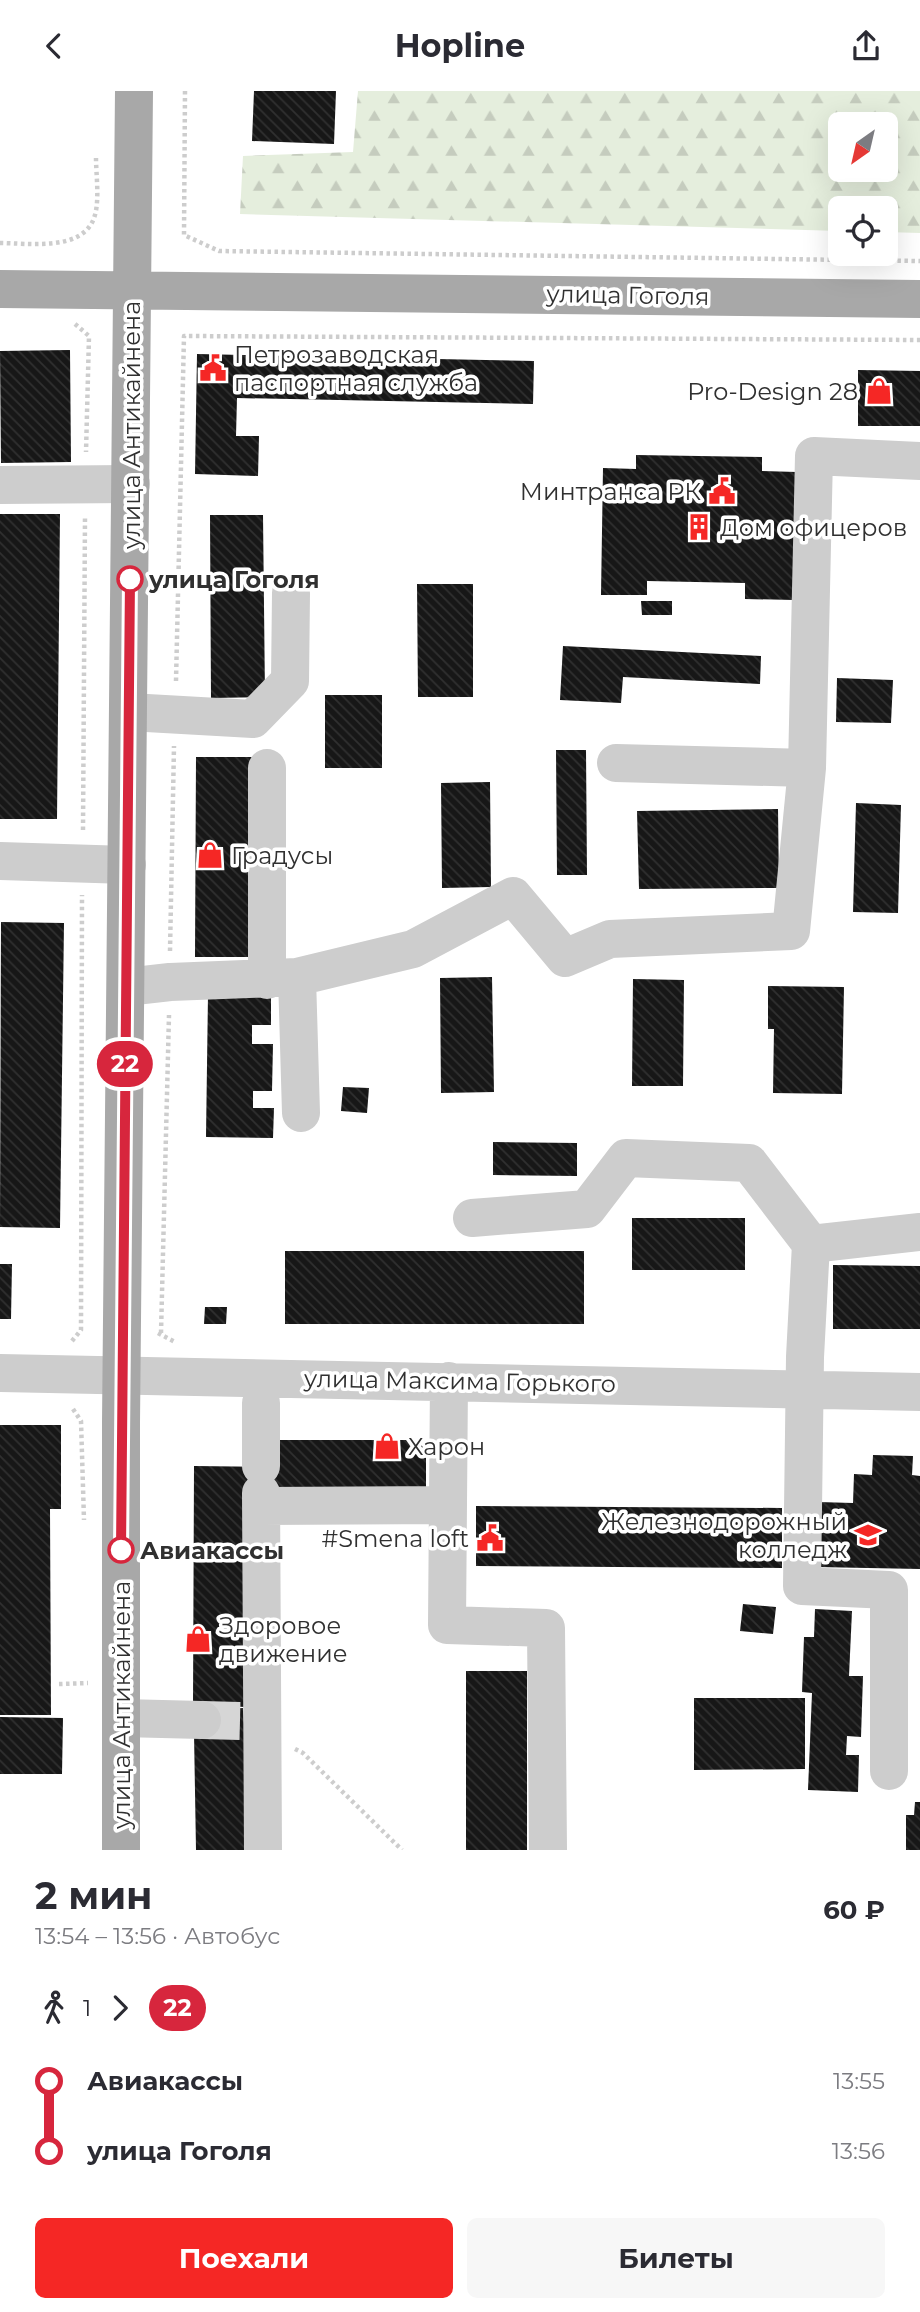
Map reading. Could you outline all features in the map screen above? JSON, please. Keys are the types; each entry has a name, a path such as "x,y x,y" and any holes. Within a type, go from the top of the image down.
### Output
{"main road":[{"name":"улица Антикайнена","path":"121,1850 122,1374 134,91"},
{"name":"улица Гоголя","path":"0,289 920,299"}],"street":[{"path":"126,987 170,982 282,978 413,950 513,896 565,958 610,939 791,931 807,768 814,456 920,461"},
{"path":"0,485 131,484"},
{"path":"129,712 253,719 290,681 291,593"},
{"path":"616,763 807,768"},
{"path":"267,768 282,978 301,1113"},
{"path":"0,861 127,865"},
{"path":"472,1218 587,1209 626,1158 749,1163 811,1244 805,1357 802,1586 889,1590 889,1771"},
{"path":"811,1244 920,1232"},
{"name":"улица Максима Горького","path":"0,1373 920,1392"},
{"path":"449,1381 447,1625 546,1628 548,1850"},
{"path":"261,1403 256,1725 263,1850"},
{"path":"261,1488 448,1505"},
{"path":"122,1719 202,1720"}],"path":[{"path":"185,91 184,235 219,251 920,261"},
{"path":"0,243 57,243 83,233 94,218 97,154"},
{"path":"68,320 89,336 82,862 81,1330 70,1345"},
{"path":"178,1344 161,1333 184,336 920,341"},
{"path":"59,1683 89,1683"},
{"path":"256,1725 303,1753 402,1850"}],"green space":[{"path":"358,91 920,91 920,233 898,232 898,196 828,196 828,231 240,214 243,156 353,152"}],"building":[{"path":"254,91 336,91 334,144 252,141"},
{"path":"70,350 71,462 1,463 0,351"},
{"path":"197,354 534,361 533,404 237,398 236,436 259,436 258,476 195,474"},
{"path":"858,370 920,371 920,426 858,426"},
{"name":"Дом офицеров","path":"636,455 762,457 762,471 797,472 794,600 745,599 745,583 647,581 647,595 601,595 603,468 636,469"},
{"path":"0,514 60,514 57,819 0,819"},
{"path":"210,515 263,515 265,697 211,698"},
{"path":"417,584 473,584 473,697 418,697"},
{"path":"641,601 672,601 672,615 642,615"},
{"path":"563,646 761,656 760,684 623,677 621,703 560,700"},
{"path":"837,678 893,680 891,723 836,722"},
{"path":"325,695 382,695 382,768 325,768"},
{"path":"556,750 586,750 587,875 557,875"},
{"path":"196,757 254,757 253,957 195,957"},
{"path":"490,782 491,887 442,888 441,783"},
{"path":"856,803 901,805 898,913 853,912"},
{"path":"778,809 779,888 639,889 637,811"},
{"path":"1,922 64,923 60,1228 0,1227"},
{"path":"492,977 494,1092 441,1093 440,978"},
{"path":"633,979 684,980 683,1086 632,1086"},
{"path":"768,986 844,987 842,1094 773,1093 774,1029 768,1029"},
{"path":"208,994 271,995 271,1025 252,1025 252,1044 273,1044 272,1091 253,1091 253,1108 274,1108 273,1138 206,1137"},
{"path":"343,1087 369,1088 367,1113 341,1111"},
{"path":"493,1142 577,1143 577,1176 493,1175"},
{"path":"632,1218 745,1218 745,1270 632,1270"},
{"path":"285,1251 584,1251 584,1324 285,1324"},
{"path":"0,1264 12,1264 11,1319 0,1319"},
{"path":"833,1265 920,1266 920,1329 833,1329"},
{"path":"205,1307 227,1307 226,1324 204,1324"},
{"path":"0,1425 61,1425 61,1509 50,1509 51,1715 0,1715"},
{"path":"270,1440 426,1440 426,1493 250,1493 250,1707 193,1706 194,1466 270,1467"},
{"name":"Железнодорожный колледж","path":"873,1455 913,1456 912,1475 920,1476 920,1569 816,1567 818,1502 853,1503 854,1474 872,1475"},
{"path":"476,1506 782,1508 782,1568 476,1566"},
{"path":"743,1604 776,1607 773,1634 740,1631"},
{"path":"815,1609 852,1611 849,1676 863,1676 861,1737 847,1736 846,1755 859,1755 858,1792 808,1790 812,1693 802,1692 804,1637 814,1637"},
{"path":"466,1671 527,1671 527,1850 466,1850"},
{"path":"694,1698 805,1698 805,1769 694,1770"},
{"path":"243,1708 252,1850 196,1850 194,1733 202,1709"},
{"path":"0,1717 63,1718 62,1774 0,1774"},
{"path":"915,1802 920,1802 920,1850 906,1850 906,1815 914,1815"}],"tunnel":[{"path":"202,1720 243,1721"}],"bus line":[{"name":"22","path":"121,1550 130,579"}],"place":[{"name":"Петрозаводская паспортная служба","path":"213,368"},
{"name":"Pro-Design 28","path":"879,391"},
{"name":"Минтранса РК","path":"722,491"},
{"name":"Дом офицеров","path":"699,527"},
{"name":"улица Гоголя","path":"130,579"},
{"name":"Градусы","path":"210,855"},
{"name":"Харон","path":"387,1446"},
{"name":"Железнодорожный колледж","path":"868,1535"},
{"name":"#Smena loft","path":"490,1538"},
{"name":"Авиакассы","path":"121,1550"},
{"name":"Здоровое движение","path":"198,1639"}]}
